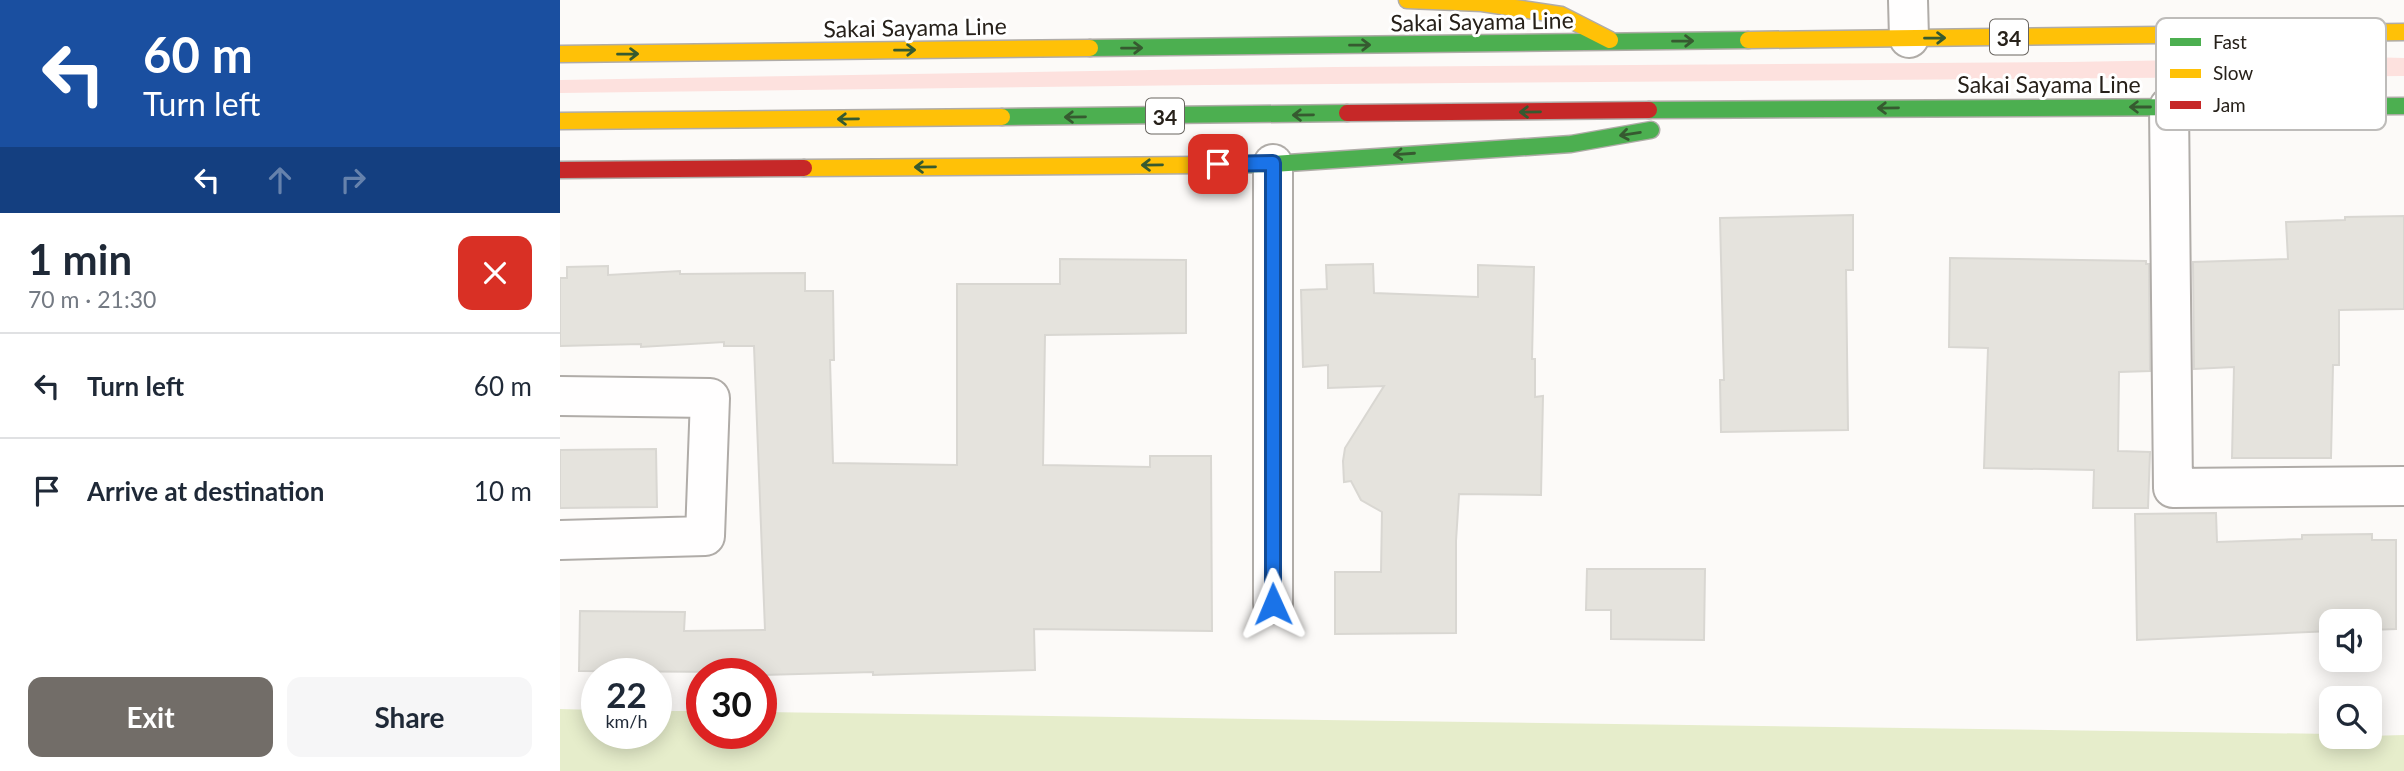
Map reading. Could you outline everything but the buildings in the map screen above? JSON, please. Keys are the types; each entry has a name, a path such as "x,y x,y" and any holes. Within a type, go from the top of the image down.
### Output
{"main road":[{"path":"1407,0 1482,3 1561,15 1615,42"},
{"name":"Sakai Sayama Line","path":"2386,32 2404,32"},
{"name":"Sakai Sayama Line","path":"560,54 2156,35"},
{"name":"Sakai Sayama Line","path":"2386,106 2404,106"},
{"name":"Sakai Sayama Line","path":"560,121 2156,107"},
{"path":"560,170 1273,163 1571,144 1770,110"}],"street":[{"path":"1908,0 1909,38"},
{"path":"2169,130 2173,488 2404,486"},
{"path":"1273,163 1273,604"},
{"path":"560,397 710,398 705,536 560,540"}],"shaded area":[{"path":"2386,58 2404,58 2404,76 2386,76"},
{"path":"2156,61 2156,78 560,93 560,80 1334,67"},
{"path":"560,709 581,710 581,749 672,749 672,711 686,711 686,749 777,749 777,712 2319,734 2319,749 2382,749 2382,736 2404,735 2404,771 560,771"}],"traffic: fast":[{"path":"1090,48 1748,40"},
{"path":"2386,106 2404,106"},
{"path":"1649,110 2156,107"},
{"path":"1002,117 1347,113"},
{"path":"1200,165 1273,164 1571,144 1651,130"}],"traffic: slow":[{"path":"1407,0 1482,3 1561,15 1610,40"},
{"path":"2386,32 2404,32"},
{"path":"1748,40 2156,35"},
{"path":"560,54 1090,48"},
{"path":"560,121 1002,117"},
{"path":"804,168 1200,165"}],"traffic: jam":[{"path":"1347,113 1649,110"},
{"path":"560,170 804,168"}],"route":[{"path":"1218,164 1273,163 1273,604"}]}
